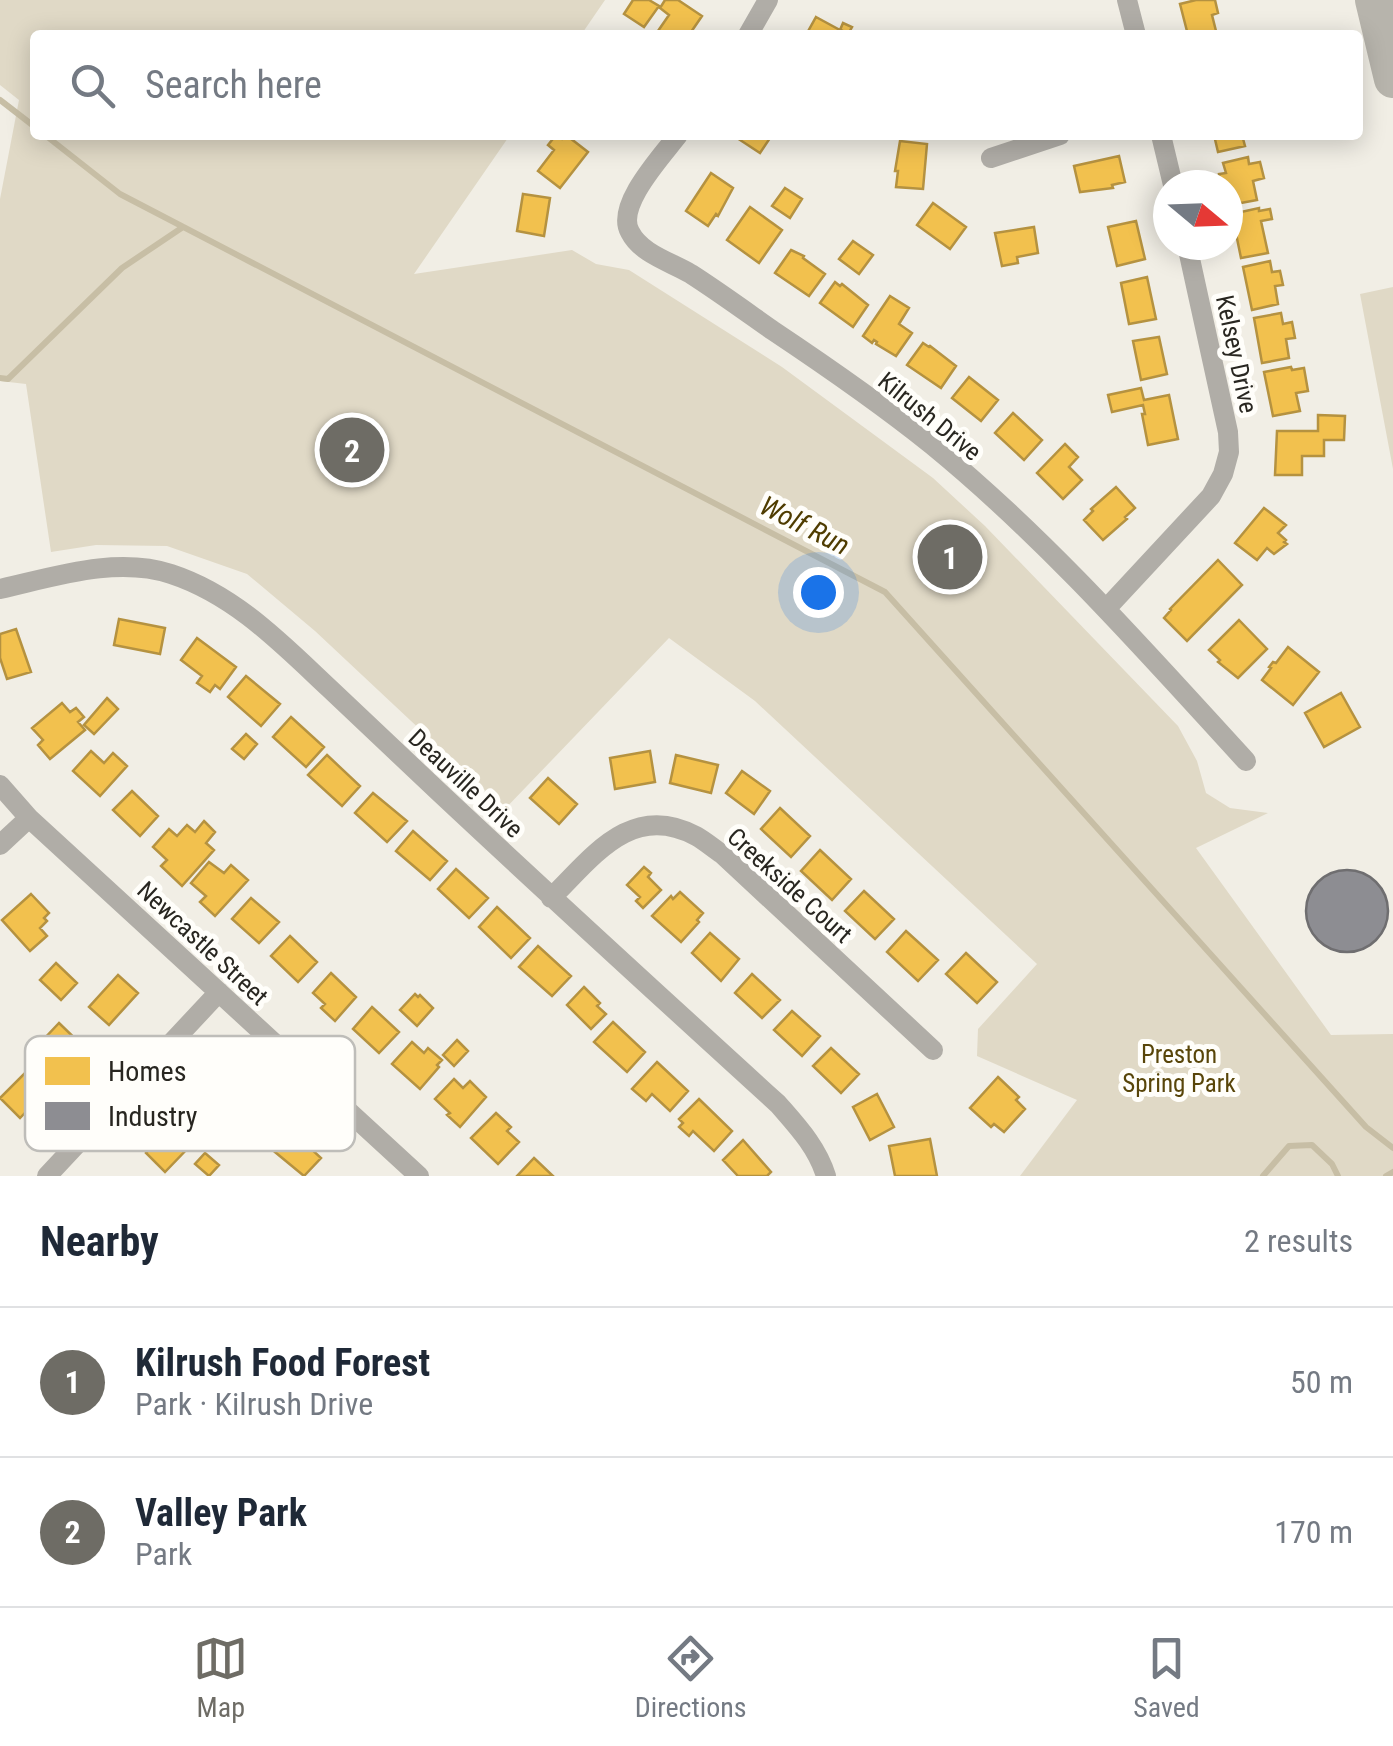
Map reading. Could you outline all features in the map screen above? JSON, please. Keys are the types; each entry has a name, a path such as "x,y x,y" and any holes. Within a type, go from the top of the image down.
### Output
{"highway":[{"path":"1374,0 1393,79"}],"street":[{"path":"751,30 768,0"},
{"path":"1127,0 1135,30"},
{"name":"Kilrush Drive","path":"675,140 632,201 626,225 639,244 826,366 932,445 1106,608 1246,761"},
{"path":"991,158 1045,140"},
{"path":"1162,140 1169,170"},
{"name":"Kelsey Drive","path":"1106,608 1211,496 1229,452 1218,376 1191,260"},
{"name":"Deauville Drive","path":"0,589 89,570 132,567 167,572 232,604 289,650 778,1104 807,1136 826,1176"},
{"name":"Newcastle Street","path":"0,784 29,818 267,1036"},
{"path":"0,845 29,818"},
{"name":"Creekside Court","path":"552,898 611,839 628,830 670,827 694,835 722,854 932,1050"},
{"path":"178,1036 219,992"},
{"name":"Newcastle Street","path":"355,1116 420,1176"},
{"path":"48,1176 71,1151"}],"green space":[{"name":"Preston Spring Park","path":"0,0 605,0 584,30 30,30 30,140 507,140 414,274 572,250 596,264 629,270 782,367 933,478 985,526 1178,726 1197,761 1206,793 1230,808 1268,813 1196,848 1331,1035 1393,1034 1393,1176 1020,1176 1077,1100 977,1056 978,1029 1037,964 755,701 669,638 505,809 315,631 247,574 167,546 96,545 51,552 26,384 0,381 0,199 19,100 0,85"},
{"path":"1393,287 1393,469 1360,294"}],"building: Homes":[{"path":"633,0 649,0 659,6 644,27 624,14"},
{"path":"665,0 678,0 702,16 692,30 659,30 669,15 660,8"},
{"path":"1215,0 1218,13 1212,15 1216,30 1187,30 1180,4"},
{"path":"816,17 840,30 809,30"},
{"path":"552,140 572,140 588,152 560,188 538,171 554,150 548,145"},
{"path":"740,140 769,140 760,153"},
{"path":"1215,140 1243,140 1245,146 1218,152"},
{"path":"900,141 927,144 923,189 896,187"},
{"path":"1119,156 1125,182 1112,185 1113,188 1080,192 1074,166"},
{"path":"1248,157 1249,164 1260,162 1264,178 1253,181 1257,200 1243,203 1243,170 1225,170 1223,163"},
{"path":"711,173 733,188 708,226 686,211"},
{"path":"785,188 802,199 790,218 772,206"},
{"path":"523,194 550,198 544,236 517,231"},
{"path":"933,203 966,227 950,249 917,225"},
{"path":"750,207 782,230 759,263 727,240"},
{"path":"1270,209 1272,219 1261,221 1268,253 1243,258 1243,212"},
{"path":"1136,221 1145,259 1117,266 1108,227"},
{"path":"1034,227 1038,253 1017,257 1018,263 1002,266 995,233"},
{"path":"853,241 873,255 859,274 839,259"},
{"path":"791,250 825,274 809,296 775,273"},
{"path":"1270,261 1272,272 1280,271 1283,285 1275,286 1278,304 1252,310 1243,267"},
{"path":"1147,277 1156,319 1129,324 1121,283"},
{"path":"835,282 868,305 853,327 820,303"},
{"path":"890,296 909,308 899,324 912,333 896,356 863,336"},
{"path":"1281,313 1283,324 1292,322 1295,338 1286,339 1289,358 1262,363 1254,318"},
{"path":"1159,337 1167,374 1141,380 1133,341"},
{"path":"923,343 956,366 941,388 907,365"},
{"path":"1304,368 1308,391 1296,393 1300,411 1273,416 1264,372"},
{"path":"969,377 998,400 981,421 952,398"},
{"path":"1141,388 1144,400 1169,395 1178,439 1148,445 1143,405 1112,412 1108,395"},
{"path":"1013,413 1042,440 1024,460 995,433"},
{"path":"1318,415 1345,416 1344,440 1324,440 1324,456 1302,456 1302,475 1275,475 1277,431 1318,431"},
{"path":"1065,444 1078,457 1069,467 1082,480 1063,499 1037,473"},
{"path":"1116,487 1135,508 1103,540 1084,520"},
{"path":"1264,508 1286,525 1278,533 1287,544 1274,554 1267,548 1257,560 1235,543"},
{"path":"1218,560 1242,585 1187,641 1164,618"},
{"path":"119,619 165,628 160,654 114,645"},
{"path":"1239,620 1267,649 1238,678 1209,650"},
{"path":"16,629 31,672 7,679 0,658 0,634"},
{"path":"197,638 236,667 220,689 215,685 210,692 197,683 202,676 181,660"},
{"path":"1288,647 1319,672 1293,705 1262,680"},
{"path":"246,676 280,704 261,726 228,697"},
{"path":"1341,693 1360,727 1324,747 1305,713"},
{"path":"107,698 118,709 94,734 84,725"},
{"path":"62,703 70,712 76,708 84,717 78,722 85,730 50,759 38,745 43,740 32,728"},
{"path":"291,717 324,747 306,767 273,737"},
{"path":"246,734 257,744 244,759 232,749"},
{"path":"91,751 104,763 113,753 127,766 100,796 73,771"},
{"path":"650,751 655,782 615,789 610,758"},
{"path":"327,755 360,786 342,806 308,775"},
{"path":"676,755 718,765 711,793 670,783"},
{"path":"742,771 770,791 754,814 726,793"},
{"path":"548,778 577,804 559,824 530,798"},
{"path":"132,791 158,816 140,836 113,810"},
{"path":"373,793 407,821 387,842 355,813"},
{"path":"780,808 810,836 791,857 761,829"},
{"path":"204,821 215,832 206,843 214,850 182,886 161,866 167,860 153,847 169,829 177,836 187,825 195,832"},
{"path":"413,831 447,861 430,880 396,851"},
{"path":"820,850 851,879 832,900 801,871"},
{"path":"209,862 224,873 231,865 248,880 215,916 200,902 206,896 191,883"},
{"path":"644,867 661,890 643,908 636,901 640,897 627,885"},
{"path":"456,869 488,898 469,918 438,889"},
{"path":"864,891 894,919 875,939 845,911"},
{"path":"680,892 703,913 681,942 652,916"},
{"path":"31,894 49,913 40,928 47,936 30,951 2,920"},
{"path":"251,898 279,922 259,943 232,919"},
{"path":"497,907 530,938 511,958 479,927"},
{"path":"906,931 938,960 918,981 887,952"},
{"path":"710,933 739,959 721,981 692,953"},
{"path":"290,936 317,962 298,982 271,956"},
{"path":"538,946 571,976 552,996 519,967"},
{"path":"966,953 997,982 977,1003 946,974"},
{"path":"56,963 77,983 61,1000 40,980"},
{"path":"331,973 356,997 335,1021 313,993"},
{"path":"752,974 780,1000 762,1018 735,993"},
{"path":"118,975 138,993 109,1025 89,1007"},
{"path":"584,987 606,1014 591,1029 567,1005"},
{"path":"415,994 433,1008 417,1026 400,1010"},
{"path":"372,1007 399,1032 379,1053 353,1029"},
{"path":"792,1011 820,1036 802,1056 774,1030"},
{"path":"613,1022 645,1052 627,1072 594,1042"},
{"path":"59,1023 72,1036 47,1036"},
{"path":"457,1040 468,1051 454,1066 443,1055"},
{"path":"412,1042 424,1053 428,1048 442,1060 420,1089 392,1064"},
{"path":"831,1048 859,1074 841,1093 813,1066"},
{"path":"657,1062 688,1091 670,1111 652,1094 646,1101 632,1089"},
{"path":"25,1073 25,1113 20,1118 0,1098"},
{"path":"998,1077 1019,1097 1016,1100 1025,1109 1004,1132 994,1124 991,1127 970,1108"},
{"path":"454,1079 463,1088 470,1081 486,1097 460,1127 435,1099"},
{"path":"877,1094 894,1127 870,1140 853,1107"},
{"path":"699,1099 732,1131 714,1151 693,1131 689,1136 679,1127 683,1123 679,1119"},
{"path":"496,1113 511,1127 507,1131 519,1142 498,1164 471,1138"},
{"path":"930,1139 937,1176 895,1176 889,1146"},
{"path":"743,1140 771,1172 767,1176 738,1176 723,1160"},
{"path":"148,1151 185,1151 165,1172"},
{"path":"313,1151 321,1158 304,1176 275,1152"},
{"path":"205,1153 219,1165 209,1176 195,1164"},
{"path":"534,1158 553,1176 517,1176"}],"building: Industry":[{"path":"1347,870 1363,873 1376,882 1385,895 1385,927 1376,940 1363,949 1347,952 1331,949 1318,940 1309,927 1306,911 1309,895 1318,882 1331,873"}],"waterway":[{"name":"Wolf Run","path":"0,100 30,123"},
{"name":"Wolf Run","path":"51,140 120,194 885,592 1366,1127 1393,1148"},
{"path":"0,378 8,379 122,268 183,227"},
{"path":"1263,1176 1289,1146 1312,1145 1332,1164 1338,1176"},
{"path":"1386,1176 1393,1172"}],"place":[{"name":"Valley Park","path":"352,450"},
{"name":"Kilrush Food Forest","path":"950,557"}]}
